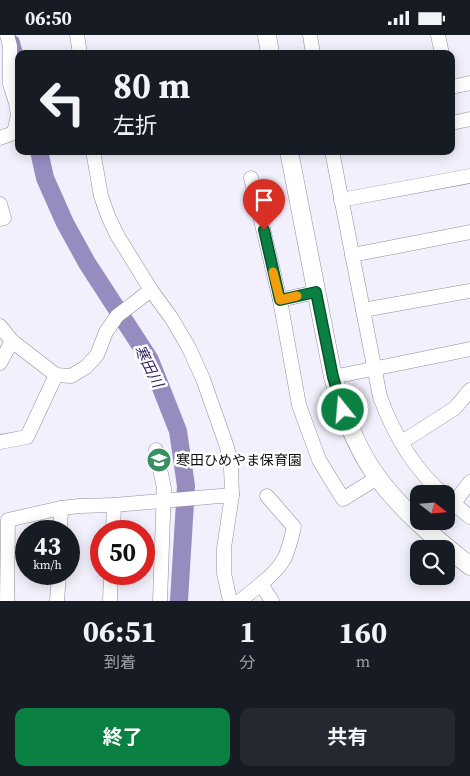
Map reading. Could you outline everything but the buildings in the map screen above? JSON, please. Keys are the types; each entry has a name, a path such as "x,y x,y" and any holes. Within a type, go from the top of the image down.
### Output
{"main road":[{"path":"266,35 269,50"},
{"path":"290,155 333,377 343,410 364,457 377,478 414,518 470,566"}],"street":[{"path":"7,35 10,46 5,85 15,101"},
{"path":"77,35 79,50"},
{"path":"310,35 313,50"},
{"path":"438,35 441,50"},
{"path":"455,86 470,83"},
{"path":"455,122 470,119"},
{"path":"0,138 14,133 15,128"},
{"path":"94,155 101,196 108,216 117,235 151,291 172,319 189,348 203,379 227,447 231,467 232,495 224,548 224,573 230,601"},
{"path":"333,155 380,397 393,429 422,471 435,485"},
{"path":"342,200 470,176"},
{"path":"251,178 280,300 299,405 320,460 343,499 377,478"},
{"path":"0,204 4,218 0,219"},
{"path":"352,255 470,232"},
{"path":"0,326 12,341 56,375 70,377 86,367 96,355 110,323 117,315 151,291"},
{"path":"363,310 470,291"},
{"path":"280,300 316,292"},
{"path":"0,363 12,341"},
{"path":"333,377 470,349"},
{"path":"0,442 26,437 56,375"},
{"path":"402,442 456,408 470,390"},
{"path":"156,450 164,488 160,601"},
{"path":"455,496 470,482"},
{"path":"7,601 8,520 61,508 232,495"},
{"path":"240,601 276,572 288,553 294,527 267,496"},
{"path":"455,504 470,517"},
{"path":"113,520 114,505"},
{"path":"60,520 61,508"},
{"path":"261,584 272,601"},
{"path":"57,601 58,585"},
{"path":"110,601 111,585"}],"waterway":[{"name":"寒田川","path":"11,43 15,58"},
{"name":"寒田川","path":"40,155 45,178 65,223 87,263 150,360 178,431 186,486 179,601"}],"slow traffic":[{"path":"273,272 280,300 297,296"}],"place":[{"name":"寒田ひめやま保育園","path":"159,460"}],"route":[{"path":"264,230 280,300 316,292 333,377 343,410"}]}
